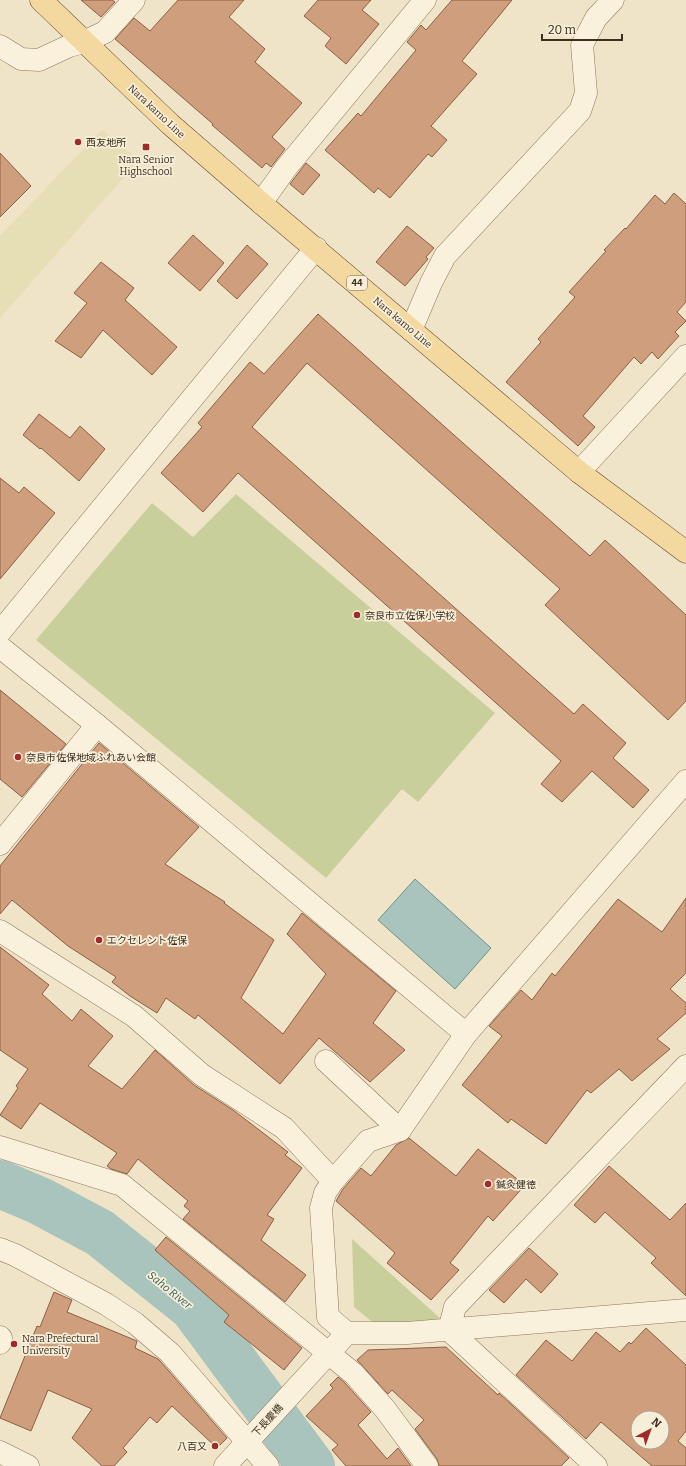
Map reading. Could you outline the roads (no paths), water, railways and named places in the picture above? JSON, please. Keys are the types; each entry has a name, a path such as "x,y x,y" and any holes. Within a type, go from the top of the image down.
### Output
{"main road":[{"name":"Nara kamo Line","path":"41,0 170,124 261,203 579,472 686,552"}],"street":[{"path":"0,46 21,59 39,60 105,32 134,0"},
{"path":"261,203 286,168 425,0"},
{"path":"411,330 431,283 445,256 580,111 586,93 582,45 596,18 613,0"},
{"path":"0,632 316,248"},
{"path":"579,472 686,356"},
{"path":"0,647 97,725 466,1034"},
{"path":"0,844 97,725"},
{"path":"686,781 466,1034 400,1130 368,1141 333,1181 325,1193 321,1208 328,1317 347,1333 407,1333 686,1310"},
{"path":"0,931 134,1016 202,1075 284,1128 333,1181"},
{"path":"326,1061 400,1130"},
{"path":"449,1330 455,1307 686,1066"},
{"path":"0,1147 122,1185 354,1374 380,1403 427,1466"},
{"path":"0,1249 15,1255 106,1304 135,1324 170,1353 268,1466"},
{"path":"449,1330 596,1466"},
{"name":"下長慶橋","path":"225,1466 347,1333"},
{"path":"0,1337 0,1343"},
{"path":"0,1452 28,1466"}],"water":[{"path":"415,879 491,948 455,989 378,920"}],"waterway":[{"name":"Saho River","path":"0,1184 40,1201 100,1233 193,1307 311,1466"}],"place":[{"name":"西友地所","path":"78,142"},
{"name":"Nara Senior Highschool","path":"146,147"},
{"name":"奈良市立佐保小学校","path":"357,615"},
{"name":"奈良市佐保地域ふれあい会館","path":"18,757"},
{"name":"エクセレント佐保","path":"99,940"},
{"name":"鍼灸健徳","path":"488,1184"},
{"name":"Nara Prefectural University","path":"14,1344"},
{"name":"八百又","path":"215,1446"}]}
